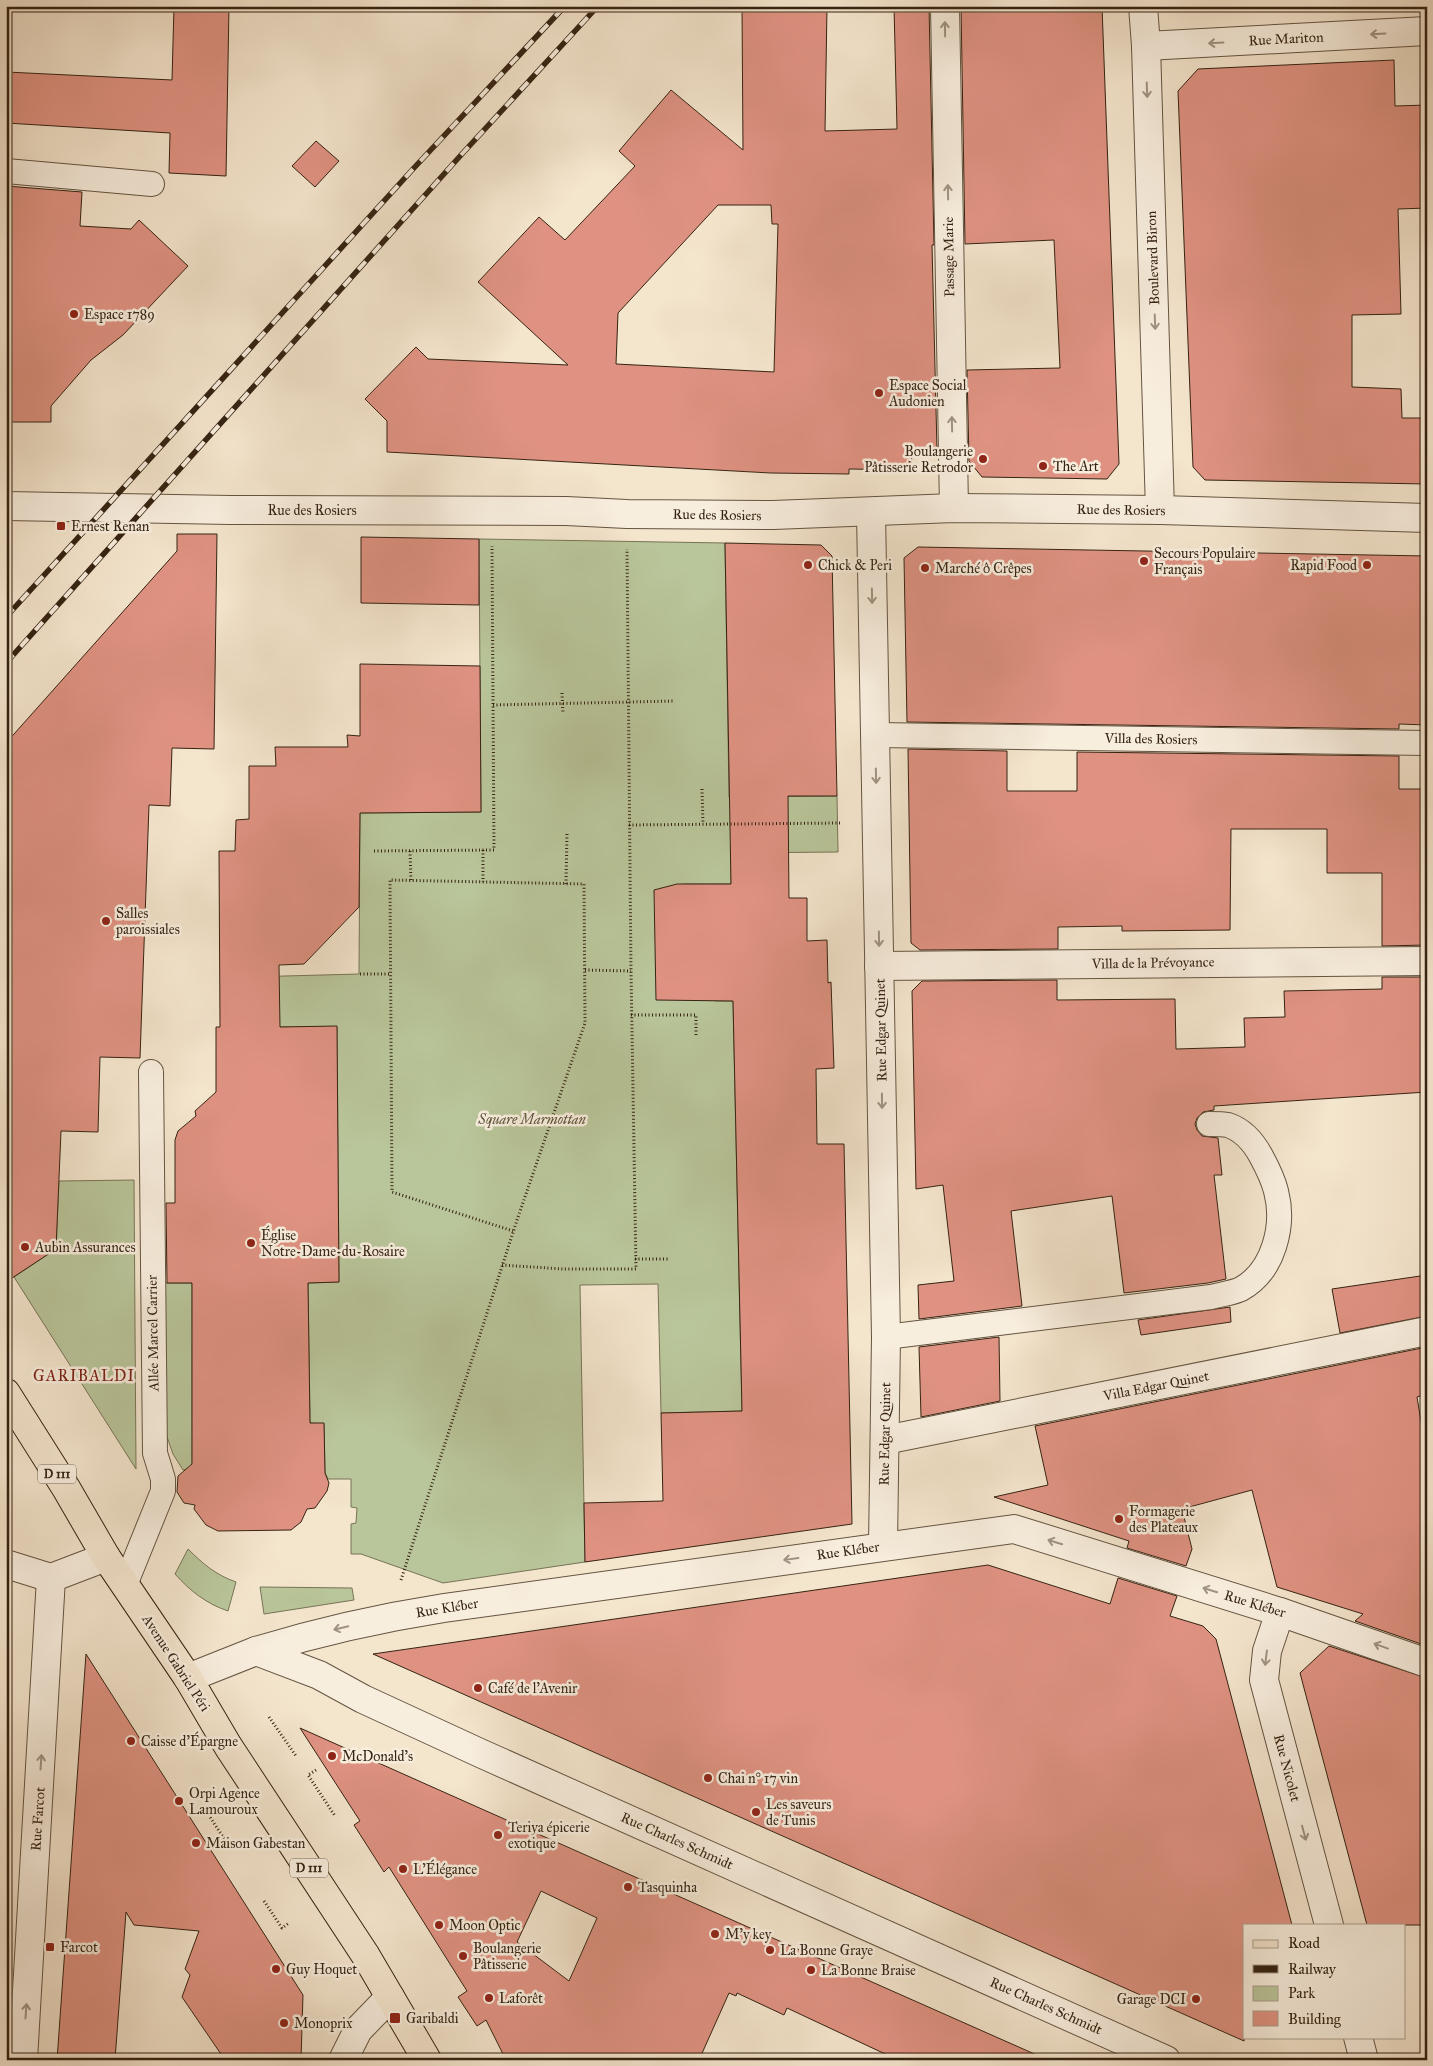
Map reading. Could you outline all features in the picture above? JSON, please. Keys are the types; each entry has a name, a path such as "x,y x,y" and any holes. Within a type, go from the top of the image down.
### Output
{"main road":[{"name":"Avenue Gabriel Péri","path":"6,1393 66,1488 106,1557 188,1678 228,1746 366,1956 427,2060"}],"street":[{"name":"Passage Marie","path":"945,6 954,508"},
{"name":"Boulevard Biron","path":"1143,6 1146,46 1160,510"},
{"name":"Rue Mariton","path":"1146,46 1427,31"},
{"name":"Rue des Rosiers","path":"6,506 773,515 954,508 1160,510 1427,518"},
{"name":"Rue Edgar Quinet","path":"871,512 886,1337 883,1546"},
{"name":"Villa de la Prévoyance","path":"879,966 1427,961"},
{"name":"Villa Edgar Quinet","path":"885,1440 1427,1331"},
{"name":"Rue Kléber","path":"256,1651 313,1634 388,1617 454,1606 1014,1529 1280,1612 1427,1663"},
{"path":"6,1564 52,1578 106,1557"},
{"name":"Rue Farcot","path":"23,2060 52,1578"},
{"name":"Rue Nicolet","path":"1280,1612 1267,1651 1264,1680 1329,1924"},
{"path":"188,1678 256,1651"},
{"name":"Rue Charles Schmidt","path":"256,1651 318,1675 363,1699 480,1753 1166,2060"},
{"path":"343,2060 358,2030 390,1997"},
{"path":"1358,2038 1364,2060"}],"lane":[{"path":"6,171 152,184"},
{"name":"Villa des Rosiers","path":"875,735 1427,743"},
{"name":"Allée Marcel Carrier","path":"125,1585 162,1491 163,1479 154,1454 151,1072"},
{"path":"886,1337 1212,1296 1240,1289 1258,1275 1271,1255 1278,1231 1279,1208 1276,1190 1269,1171 1244,1133 1228,1125 1209,1124"}],"path":[{"path":"374,851 494,850 491,511"},
{"path":"502,1264 563,1269 636,1270 631,1015 627,514"},
{"path":"562,694 563,714"},
{"path":"493,705 675,701"},
{"path":"702,789 703,824"},
{"path":"629,825 877,823"},
{"path":"566,833 566,884"},
{"path":"483,850 483,882"},
{"path":"410,851 411,880"},
{"path":"388,1617 502,1264 584,1022 584,884 390,880 392,1192 513,1231"},
{"path":"584,970 631,970"},
{"path":"360,974 391,974"},
{"path":"631,1015 696,1015 696,1036"},
{"path":"635,1260 668,1259"},
{"path":"270,1717 296,1756"},
{"path":"316,1770 308,1775 335,1816"},
{"path":"213,1810 208,1814 225,1840"},
{"path":"264,1901 282,1928 289,1923"}],"green space":[{"name":"Square Marmottan","path":"479,539 725,543 729,797 837,796 838,852 731,853 731,884 684,884 659,890 715,1001 733,1001 742,1411 661,1413 658,1284 580,1285 585,1562 443,1583 361,1554 351,1554 351,1524 356,1523 357,1508 351,1507 351,1479 328,1479 325,1473 324,1424 310,1423 308,1283 339,1282 337,1027 270,1027 248,977 359,974 360,813 481,812"},
{"path":"134,1180 136,1469 14,1277 56,1249 59,1181"},
{"path":"163,1283 192,1283 192,1468 183,1470 173,1454 166,1434"},
{"path":"188,1549 210,1568 236,1582 228,1611 213,1605 199,1596 175,1574"},
{"path":"260,1587 352,1588 354,1600 264,1614"}],"building":[{"path":"174,6 229,6 226,176 169,173 170,133 6,123 6,72 172,80"},
{"path":"742,6 827,6 825,131 897,129 894,6 929,6 937,450 912,452 911,470 849,469 849,474 771,473 387,452 387,421 365,399 416,347 428,359 568,365 478,282 539,217 565,240 635,166 619,151 671,90 743,150","holes":["718,205 771,205 772,224 778,224 774,372 616,364 618,313"]},
{"path":"961,6 1102,6 1119,464 1107,479 982,477 969,461 967,370 1060,368 1054,240 965,244"},
{"path":"1394,60 1395,106 1427,105 1427,208 1398,209 1401,314 1352,315 1352,387 1401,389 1402,418 1427,418 1427,484 1205,480 1193,467 1178,91 1198,69"},
{"path":"316,141 339,161 315,187 292,166"},
{"name":"Espace 1789","path":"6,186 82,192 80,226 131,229 139,220 188,266 123,335 91,360 51,406 51,422 6,422"},
{"path":"177,534 217,534 214,749 172,748 170,806 149,805 140,1058 100,1057 98,1132 61,1131 56,1249 6,1282 6,743 177,551"},
{"path":"361,537 479,539 479,605 361,603"},
{"path":"725,543 821,545 832,556 837,796 788,796 789,898 807,898 807,941 827,940 828,983 831,982 834,1068 816,1069 817,1144 844,1144 852,1524 585,1562 584,1503 663,1501 661,1413 742,1411 733,1001 656,1000 654,890 677,884 731,884"},
{"path":"918,547 1427,556 1427,725 1399,724 1399,729 907,722 904,558"},
{"path":"360,664 480,666 481,812 360,813 359,907 304,964 279,965 280,1027 337,1026 339,1282 308,1283 310,1423 324,1423 325,1473 329,1483 327,1491 315,1508 307,1509 301,1522 291,1530 218,1531 206,1525 194,1509 195,1505 184,1503 177,1492 178,1476 192,1464 192,1283 167,1283 166,1203 175,1203 175,1140 178,1131 196,1116 195,1111 216,1092 216,1027 220,1027 219,851 235,851 236,820 249,819 249,766 276,766 275,747 348,747 347,735 360,736"},
{"path":"908,749 1007,751 1007,791 1077,791 1077,752 1399,756 1399,789 1427,789 1427,945 1382,946 1382,873 1327,873 1327,829 1231,829 1230,930 1122,931 1122,926 1058,927 1058,949 920,950 911,943"},
{"path":"1382,977 1427,977 1427,1092 1214,1106 1214,1110 1203,1112 1197,1118 1195,1124 1202,1136 1218,1138 1222,1175 1214,1175 1226,1279 1208,1283 1124,1293 1112,1196 1011,1211 1022,1306 919,1319 918,1285 954,1281 943,1185 916,1189 912,991 922,981 1057,980 1057,1000 1175,999 1176,1049 1245,1047 1244,1018 1285,1017 1284,991 1382,989"},
{"path":"1427,1275 1427,1316 1340,1333 1332,1289"},
{"path":"1230,1307 1231,1322 1141,1335 1138,1320"},
{"path":"999,1337 1000,1401 921,1417 919,1347"},
{"path":"1427,1347 1427,1394 1417,1397 1427,1458 1427,1646 1355,1621 1363,1614 1277,1587 1252,1490 1182,1509 1192,1549 1186,1566 1127,1548 1129,1541 994,1497 1048,1485 1035,1426"},
{"path":"988,1565 1110,1604 1118,1578 1177,1596 1170,1616 1203,1626 1216,1639 1292,1924 1243,1924 1244,2041 373,1654"},
{"path":"1329,1646 1427,1678 1427,1925 1367,1924 1300,1673"},
{"path":"86,1654 303,1995 301,2060 225,2060 182,1997 190,1975 185,1969 199,1931 134,1925 126,1912 115,2060 57,2060"},
{"path":"300,1728 1048,2060 898,2060 787,2008 784,2015 737,1993 736,1996 729,1993 699,2060 506,2060 486,2020 477,2026 458,1997 467,1991 389,1867 384,1872 354,1825 360,1821","holes":["541,1891 597,1918 569,1981 517,1942"]}],"railway":[{"path":"6,617 413,169 565,6"},
{"path":"6,663 461,155 598,6"}],"place":[{"name":"Espace 1789","path":"74,314"},
{"name":"Espace Social Audonien","path":"879,393"},
{"name":"Boulangerie Pâtisserie Retrodor","path":"983,459"},
{"name":"The Art","path":"1043,466"},
{"name":"Ernest Renan","path":"61,526"},
{"name":"Secours Populaire Français","path":"1144,561"},
{"name":"Chick & Peri","path":"808,565"},
{"name":"Rapid Food","path":"1367,565"},
{"name":"Marché ô Crêpes","path":"925,568"},
{"name":"Salles paroissiales","path":"106,921"},
{"name":"Église Notre-Dame-du-Rosaire","path":"251,1243"},
{"name":"Aubin Assurances","path":"25,1247"},
{"name":"Formagerie des Plateaux","path":"1119,1519"},
{"name":"Café de l'Avenir","path":"478,1688"},
{"name":"Caisse d'Épargne","path":"131,1741"},
{"name":"McDonald's","path":"332,1756"},
{"name":"Chai n° 17 vin","path":"708,1778"},
{"name":"Orpi Agence Lamouroux","path":"179,1801"},
{"name":"Les saveurs de Tunis","path":"756,1812"},
{"name":"Teriya épicerie exotique","path":"498,1835"},
{"name":"Maison Gabestan","path":"196,1843"},
{"name":"L'Élégance","path":"403,1869"},
{"name":"Tasquinha","path":"628,1887"},
{"name":"Moon Optic","path":"439,1925"},
{"name":"M'y key","path":"715,1934"},
{"name":"Farcot","path":"50,1947"},
{"name":"La Bonne Graye","path":"770,1950"},
{"name":"Boulangerie Pâtisserie","path":"463,1956"},
{"name":"Guy Hoquet","path":"276,1969"},
{"name":"La Bonne Braise","path":"811,1970"},
{"name":"Laforêt","path":"489,1998"},
{"name":"Garage DCI","path":"1196,1999"},
{"name":"Garibaldi","path":"395,2018"},
{"name":"Monoprix","path":"284,2023"}],"district":[{"name":"GARIBALDI","path":"84,1375"}]}
